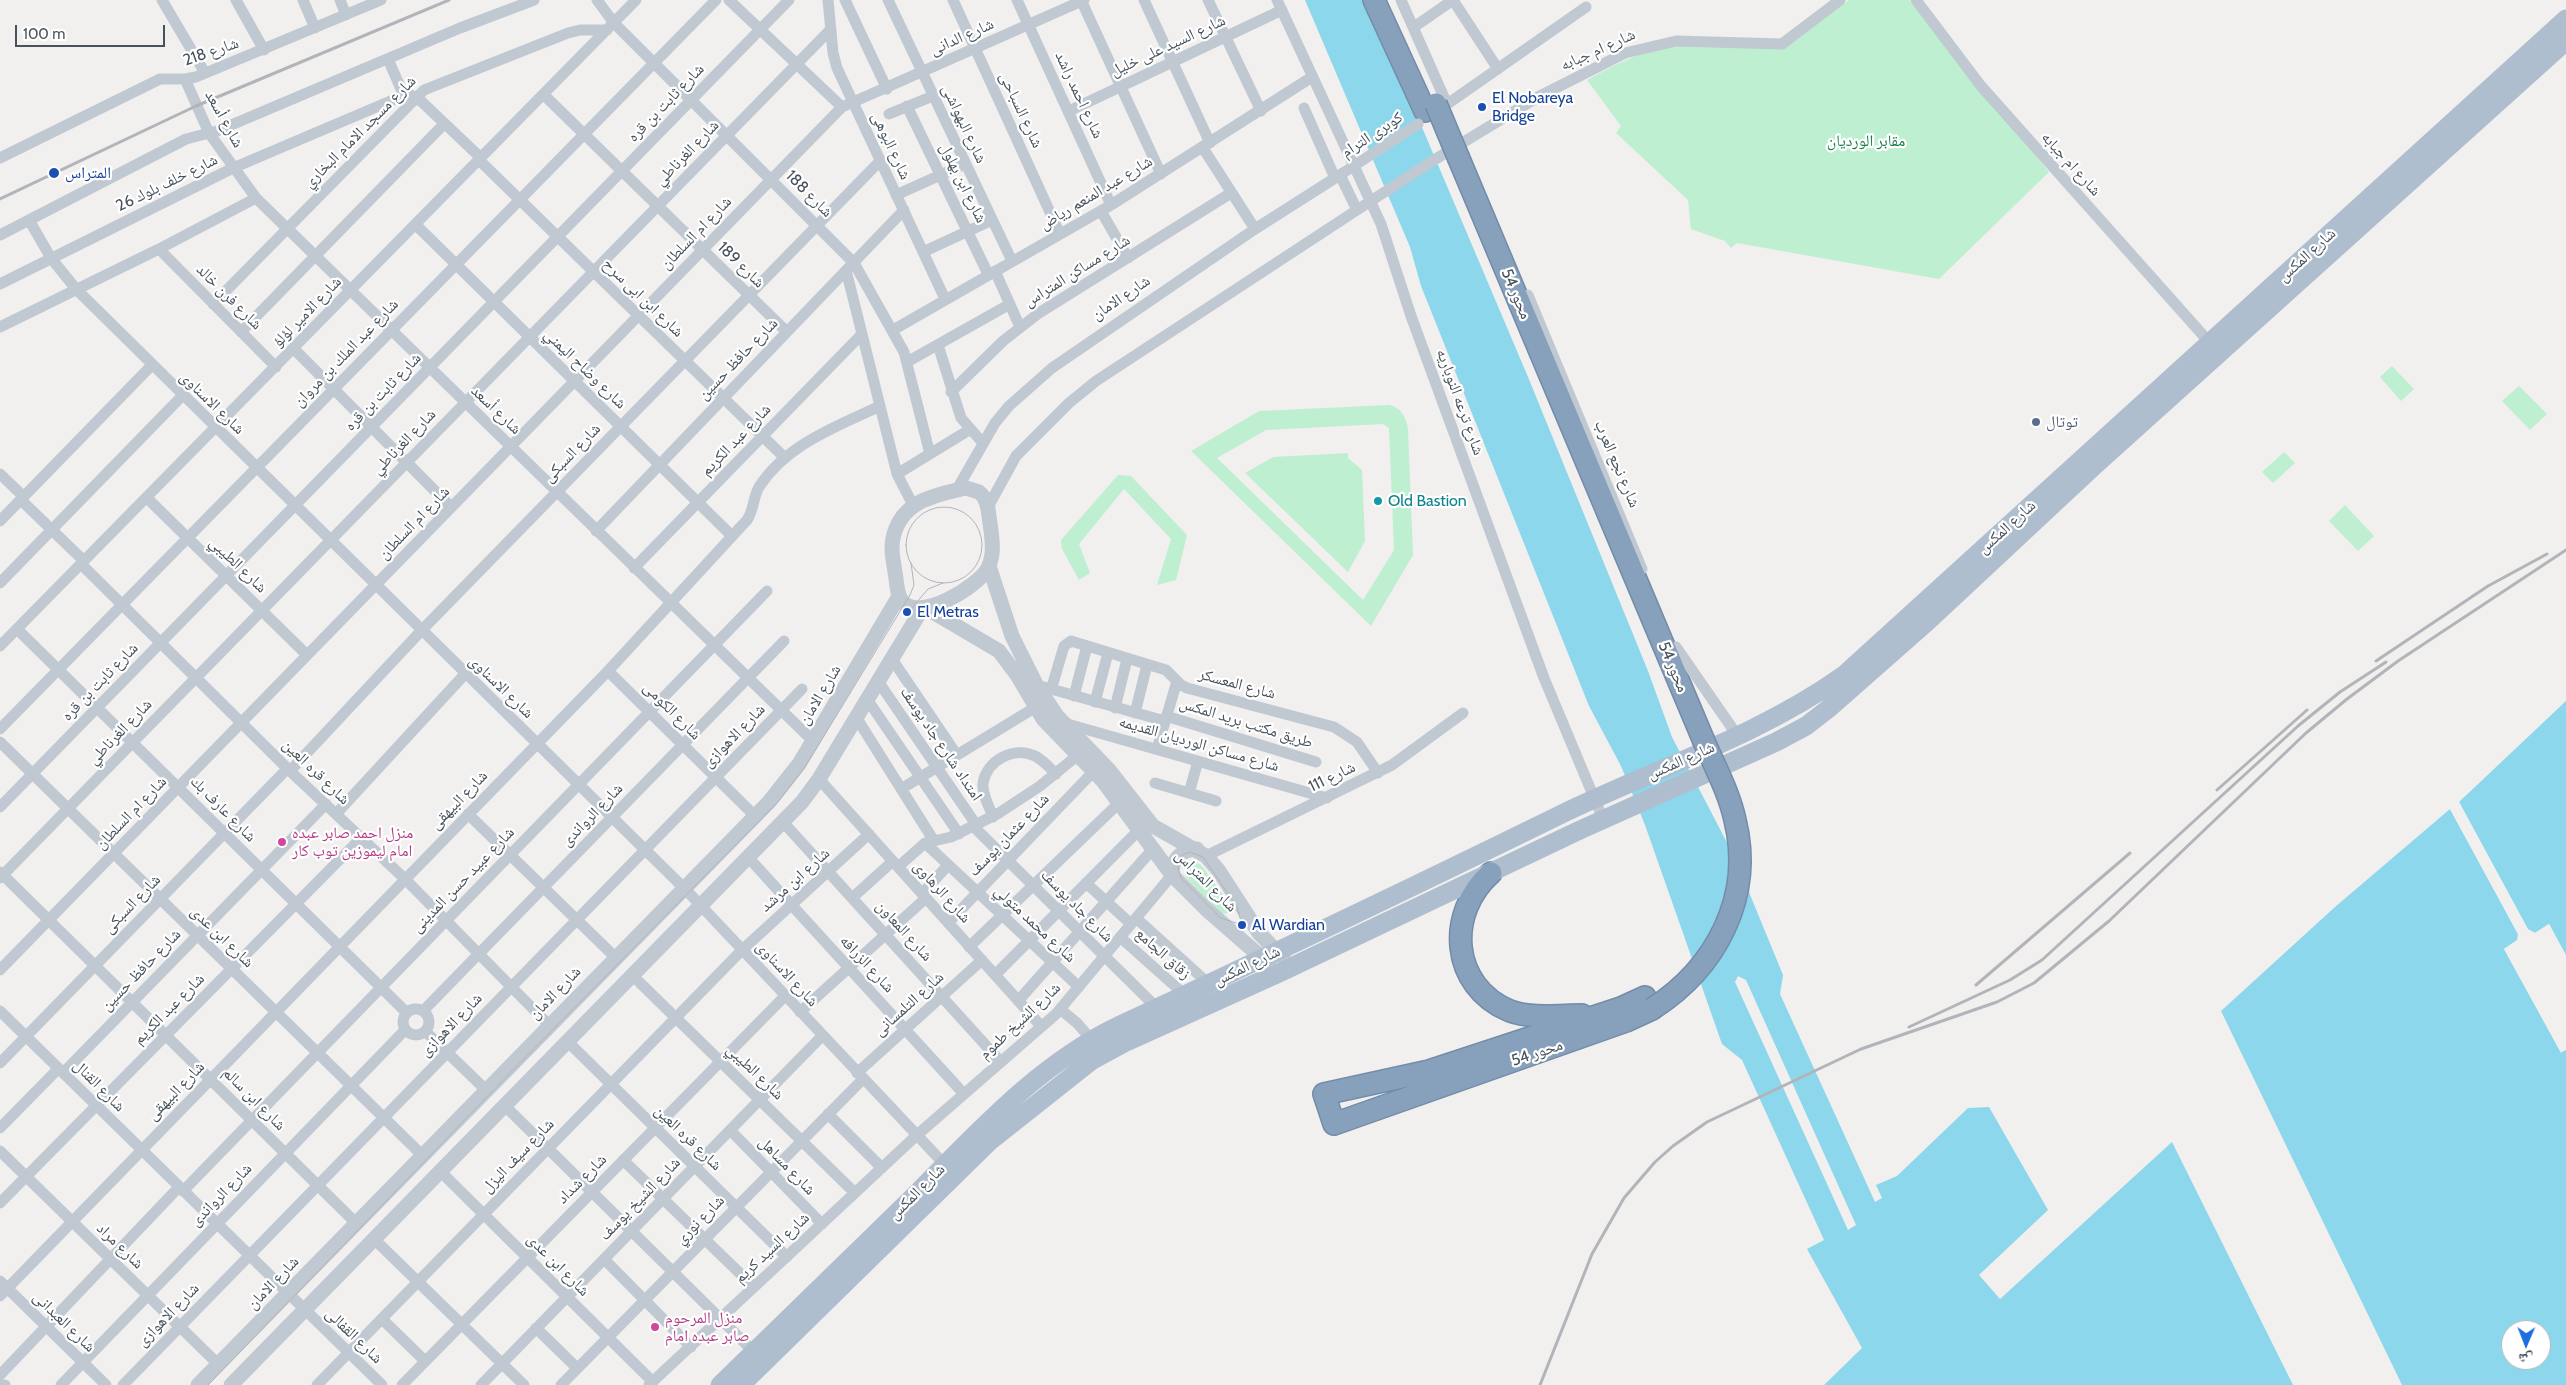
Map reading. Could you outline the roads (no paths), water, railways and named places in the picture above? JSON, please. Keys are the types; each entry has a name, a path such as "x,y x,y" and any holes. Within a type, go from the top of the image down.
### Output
{"highway":[{"name":"محور 54","path":"1374,0 1432,111"},
{"name":"محور 54","path":"1401,1 1447,161 1699,747 1722,825 1726,863 1722,892 1714,919 1694,955 1649,1003 1626,1021 1334,1124 1324,1094 1429,1071 1600,1015 1649,1003"},
{"path":"1492,873 1472,895 1461,927 1462,956 1475,983 1501,1006 1523,1014 1600,1015"}],"main road":[{"name":"شارع المكس","path":"1096,1047 1288,968 1611,816 1776,742 1806,726 2210,343 2566,19"},
{"name":"شارع المكس","path":"720,1385 950,1170 1080,1068 1096,1047 1157,1008 1602,796 1699,747 1737,735 1796,706 1844,675 1957,583 2094,466 2566,40"},
{"path":"1381,900 1391,920"},
{"name":"شارع المكس","path":"741,1385 950,1170"}],"street":[{"path":"162,0 205,73"},
{"path":"303,0 315,28"},
{"path":"340,0 346,16"},
{"name":"شارع 218","path":"0,158 160,79 186,80 346,16 367,3 381,0"},
{"path":"0,235 186,139 209,133 460,28 534,0"},
{"name":"شارع 188","path":"597,0 610,26 654,63 817,225 850,266 893,330 908,362 930,454"},
{"name":"شارع الامير لؤلؤ","path":"3,638 17,629 636,0"},
{"name":"شارع عبد الملك بن مروان","path":"0,728 716,0"},
{"path":"729,0 797,64 847,104"},
{"name":"شارع ثابت بن قره","path":"0,807 789,0"},
{"name":"شارع البوهى","path":"828,0 838,68 847,104 880,160 945,299"},
{"path":"845,0 887,89"},
{"name":"شارع البهواشى","path":"888,0 1012,261"},
{"name":"شارع السباحى","path":"953,0 1060,234"},
{"name":"شارع احمد راشد","path":"1017,0 1069,111 1106,208 1128,258"},
{"path":"1082,0 1161,174"},
{"name":"شارع الدانى","path":"847,104 887,89 1082,0"},
{"path":"1144,0 1207,146 1231,193 1255,230"},
{"path":"1208,0 1261,110"},
{"path":"1414,27 1453,0 1498,69"},
{"name":"شارع ام جبابه","path":"1447,161 1538,97 1625,53 1676,41 1782,44 1840,0"},
{"name":"شارع ام جبابه","path":"1916,0 1981,86 2210,343"},
{"path":"239,1 264,50"},
{"path":"1401,1 1414,27 1432,111"},
{"name":"شارع السيد على خليل","path":"1069,111 1225,37 1280,5"},
{"name":"شارع ترعه النوباريه","path":"1280,5 1381,224 1414,326 1544,678 1611,816"},
{"name":"كوبرى الترام","path":"1339,176 1586,7"},
{"name":"شارع مسجد الامام البخاري","path":"213,304 411,95 433,84 568,33 610,26"},
{"name":"شارع الغرناطي","path":"1,875 68,809 831,29"},
{"name":"شارع ابن ابى سرح","path":"388,59 402,89 444,124 558,236 592,273 685,360 785,458"},
{"name":"شارع عبد المنعم رياض","path":"893,330 1106,208 1207,146 1312,77"},
{"name":"شارع أسعد","path":"186,80 209,133 256,198 670,604 813,741"},
{"name":"شارع خلف بلوك 26","path":"0,284 233,168 411,95"},
{"name":"شارع 189","path":"544,95 787,332"},
{"path":"889,114 932,96"},
{"name":"شارع ام السلطان","path":"0,970 847,104"},
{"name":"شارع ابن بهلول","path":"907,106 968,231 1010,304 1020,327"},
{"path":"1304,108 1358,209"},
{"path":"241,332 444,124"},
{"name":"شارع السبكى","path":"0,1063 289,769 880,160"},
{"path":"988,507 1016,456 1062,409 1096,381 1358,209 1447,161"},
{"path":"896,195 965,164"},
{"name":"شارع الامان","path":"956,491 966,477 982,442 1009,406 1052,368 1255,230 1339,176"},
{"name":"شارع مساكن المتراس","path":"951,392 985,357 1020,327 1231,193"},
{"path":"0,327 159,249 256,198"},
{"name":"شارع حافظ حسين","path":"596,531 904,210"},
{"name":"شارع الاسناوى","path":"29,220 51,258 76,290 215,429 700,904 822,1036 950,1170"},
{"path":"923,252 992,220"},
{"name":"شارع وضاح اليمني","path":"416,225 732,536"},
{"name":"شارع فرن خالد","path":"159,249 276,367"},
{"path":"850,266 862,334 897,474 912,505"},
{"name":"شارع نجع العرب","path":"1526,293 1596,455 1658,612 1676,647 1737,735"},
{"path":"908,362 1010,304"},
{"name":"شارع عبد الكريم","path":"634,568 862,334"},
{"path":"938,345 951,392 961,418 969,430 982,442"},
{"path":"294,349 451,508"},
{"path":"0,521 151,366"},
{"path":"0,583 182,396"},
{"name":"شارع البيهقى","path":"2,1288 72,1221 608,671 751,514 758,489 785,458 811,438 880,406"},
{"path":"897,474 969,430"},
{"name":"شارع قره العين","path":"0,474 122,605 289,769 405,879 549,1025"},
{"path":"966,488 976,490 985,498 988,507 993,548 989,566 969,589 924,608 906,605 899,596 892,543 901,519 912,505 926,498 966,488"},
{"name":"شارع الطيبي","path":"146,498 307,656"},
{"name":"شارع المتراس","path":"989,566 998,602 1017,648 1044,688 1062,722 1110,772 1153,826 1201,852 1219,871 1259,933 1276,967 1288,968"},
{"name":"شارع عبيد حسن المدينى","path":"0,1376 111,1259 318,1053 767,591"},
{"name":"شارع الامان","path":"198,1385 755,816 785,783 813,741 899,596"},
{"path":"234,1384 700,904 802,802 819,779 924,608"},
{"name":"شارع المتراس","path":"924,608 992,645 1005,657 1054,732 1094,770 1172,875 1270,955"},
{"name":"شارع عارف بك","path":"17,629 407,1013"},
{"name":"شارع الرواندى","path":"423,1011 784,641"},
{"name":"شارع المعسكر","path":"1044,688 1066,643 1071,641 1170,672 1177,681 1187,688 1334,727 1357,742 1378,773"},
{"path":"1074,696 1087,646"},
{"name":"شارع نجع العرب","path":"1676,647 1699,747"},
{"path":"1005,657 1017,648"},
{"path":"1095,702 1108,653"},
{"path":"892,658 957,755"},
{"path":"1115,708 1127,659"},
{"path":"1135,713 1147,665"},
{"name":"شارع الكومى","path":"608,671 755,816"},
{"path":"336,814 465,674"},
{"name":"امتداد شارع جاد يوسف","path":"878,681 975,826"},
{"path":"1157,749 1177,681"},
{"name":"شارع الاهوازى","path":"123,1385 802,688"},
{"name":"طريق مكتب بريد المكس","path":"1044,688 1115,708 1166,719 1316,762"},
{"path":"867,699 959,834"},
{"path":"901,789 1036,707"},
{"name":"شارع 111","path":"1201,852 1327,798 1378,773 1415,750 1464,713"},
{"name":"شارع محمد متولي","path":"856,717 901,789 930,842 948,865 1079,987"},
{"name":"شارع مساكن الورديان القديمه","path":"1062,722 1327,798"},
{"name":"شارع ابن عدى","path":"0,742 422,1155"},
{"path":"993,816 984,794 983,784 990,768 1002,757 1018,753 1034,755 1056,774"},
{"path":"852,898 895,864 930,842 959,834 993,816 1056,774 1078,755"},
{"path":"1189,793 1198,761"},
{"name":"شارع عثمان يوسف","path":"948,923 1094,770"},
{"name":"شارع الرهاوى","path":"819,779 1041,1026"},
{"path":"1155,783 1216,801"},
{"path":"969,947 1119,803"},
{"name":"شارع حافظ حسين","path":"0,1128 132,1002 326,804"},
{"path":"468,814 615,957"},
{"name":"شارع المعاون","path":"783,822 1001,1062"},
{"name":"شارع جاد يوسف","path":"975,826 1157,1008"},
{"path":"995,975 1138,831"},
{"name":"شارع ابن مرشد","path":"742,950 869,834"},
{"name":"شارع عبد الكريم","path":"0,1203 361,838"},
{"path":"1018,1001 1152,850"},
{"path":"1172,875 1174,863 1178,856 1189,850 1201,852"},
{"name":"شارع الزرافه","path":"747,856 964,1094"},
{"path":"800,1012 885,935 924,896 948,865"},
{"name":"شارع ابن سالم","path":"1,875 356,1223"},
{"name":"شارع الشيخ طموم","path":"917,1135 1060,1009 1172,875"},
{"path":"1086,884 1134,921 1209,984"},
{"name":"زقاق الجامع","path":"1120,938 1185,995"},
{"name":"شارع سيف اليزل","path":"317,1385 742,950"},
{"name":"شارع التلمسانى","path":"860,1076 905,1029 982,960"},
{"name":"شارع الطيبي","path":"632,975 856,1192"},
{"name":"شارع شداد","path":"402,1385 785,996"},
{"path":"417,1009 423,1011 428,1018 425,1031 415,1035 405,1030 403,1021 407,1013 417,1009"},
{"path":"1060,1009 1096,1047"},
{"name":"شارع القنال","path":"0,1011 304,1311"},
{"name":"شارع الرواندى","path":"61,1385 405,1030"},
{"path":"425,1031 486,1090"},
{"name":"شارع الشيخ يوسف","path":"480,1385 822,1036"},
{"name":"شارع قره العين","path":"567,1041 787,1257"},
{"name":"شارع نوري","path":"561,1385 828,1114 860,1076"},
{"path":"504,1106 754,1352"},
{"path":"828,1114 882,1168"},
{"name":"شارع مساهل","path":"730,1130 822,1224"},
{"name":"شارع السيد كريم","path":"654,1381 917,1135"},
{"name":"شارع مراد","path":"0,1151 218,1364"},
{"path":"624,1160 754,1287"},
{"name":"شارع ابن عدى","path":"440,1171 654,1381 668,1385"},
{"path":"374,1239 524,1385"},
{"path":"604,1259 690,1346"},
{"name":"شارع العبدانى","path":"2,1288 106,1385"},
{"name":"شارع القفالى","path":"304,1311 382,1385"},
{"path":"382,1319 425,1361"},
{"path":"536,1328 577,1368"},
{"path":"0,1376 6,1385"},
{"path":"1,1385 6,1385"}],"water":[{"path":"1305,0 1368,0 1528,377 1648,671 1672,737 1735,858 1783,975 1780,994 1875,1202 1882,1198 1876,1185 1897,1176 1968,1108 1989,1107 2048,1210 1979,1275 2000,1299 2172,1142 2293,1385 1824,1385 1862,1348 1807,1249 1824,1240 1742,1060 1722,1044 1645,825 1621,766 1589,706 1421,286 1410,247","holes":["1738,976 1746,980 1856,1225 1848,1230 1735,982"]},
{"path":"2566,701 2566,955 2549,924 2535,933 2528,930 2459,802"},
{"path":"2450,809 2518,934 2518,940 2504,949 2561,1052 2566,1050 2566,1385 2402,1385 2221,1011 2335,907"}],"tram line":[{"path":"944,507 958,510 971,518 979,531 982,545 979,559 971,572 958,580 944,583 930,580 917,572 909,559 906,545 909,531 917,518 930,510 944,507"},
{"path":"208,1385 512,1071 778,802 805,767 910,595 914,585 911,563"},
{"path":"906,615 928,589 943,583"},
{"path":"1190,852 1203,857 1237,907 1242,925 1221,918 1181,878 1177,864 1181,856 1190,852"}],"railway":[{"path":"0,199 196,106 449,0"},
{"path":"1540,1385 1592,1254 1624,1198 1655,1162 1673,1146 1707,1122 1861,1049 1997,1002 2034,983 2109,921 2306,733 2347,699 2398,661 2566,550"},
{"path":"2376,661 2488,586 2547,554"},
{"path":"1909,1027 2010,980 2042,960 2298,726 2340,692 2386,662"},
{"path":"2217,790 2307,710"},
{"path":"1976,985 2130,853"}],"place":[{"name":"El Nobareya Bridge","path":"1482,107"},
{"name":"المتراس","path":"54,173"},
{"name":"توتال","path":"2036,422"},
{"name":"Old Bastion","path":"1378,501"},
{"name":"El Metras","path":"907,612"},
{"name":"منزل احمد صابر عبده امام ليموزين توب كار","path":"282,842"},
{"name":"Al Wardian","path":"1242,925"},
{"name":"منزل المرحوم صابر عبده امام","path":"655,1327"}],"park label":[{"name":"مقابر الورديان","path":"1866,141"}]}
